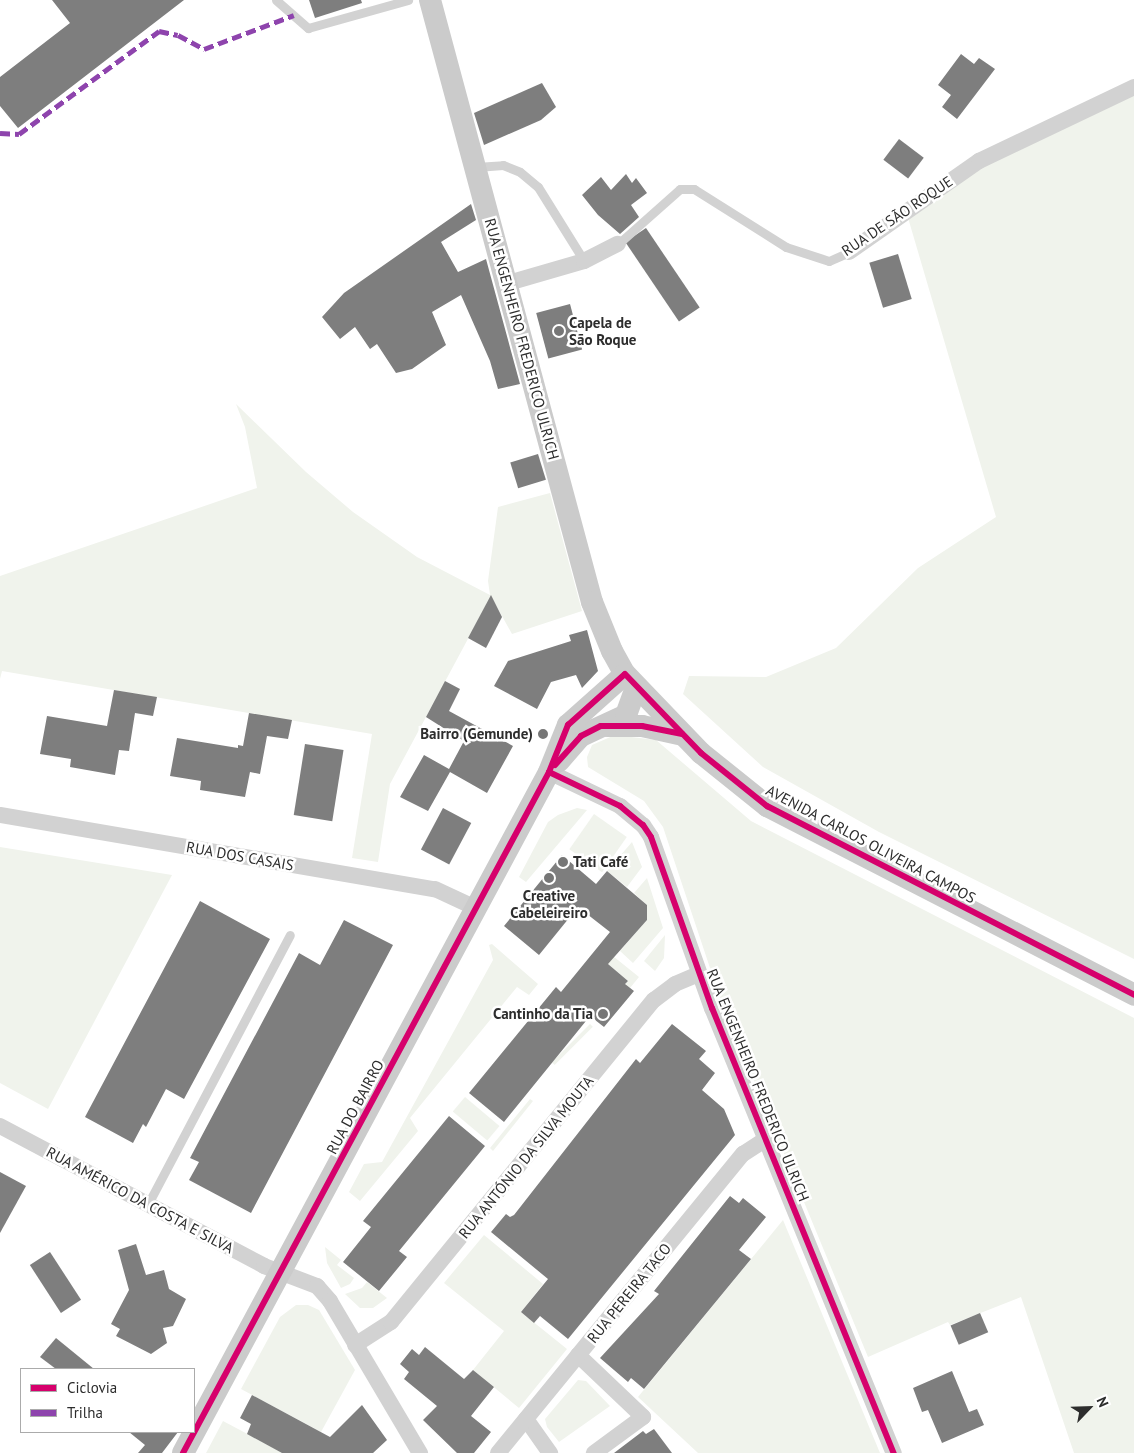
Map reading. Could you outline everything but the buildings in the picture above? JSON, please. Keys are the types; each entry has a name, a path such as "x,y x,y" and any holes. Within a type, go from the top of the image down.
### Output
{"main road":[{"name":"RUA ENGENHEIRO FREDERICO ULRICH","path":"430,0 508,283 592,602 612,651 631,681"},
{"name":"RUA DO BAIRRO","path":"549,772 581,736 626,715 631,681"},
{"name":"RUA DO BAIRRO","path":"195,1431 549,772 572,720 631,681"},
{"name":"AVENIDA CARLOS OLIVEIRA CAMPOS","path":"631,681 683,735 720,769 767,806 1134,995"},
{"name":"RUA DO BAIRRO","path":"601,726 642,726 683,735"},
{"name":"RUA DO BAIRRO","path":"183,1453 194,1433"}],"street":[{"name":"RUA DE SÃO ROQUE","path":"849,252 978,161 1134,87"},
{"name":"RUA DE SÃO ROQUE","path":"508,283 584,261 618,244"},
{"name":"RUA ENGENHEIRO FREDERICO ULRICH","path":"549,772 606,798 643,825 658,855 699,974 894,1453"},
{"name":"RUA DOS CASAIS","path":"0,815 435,889 476,908"},
{"name":"RUA ANTÓNIO DA SILVA MOUTA","path":"356,1345 391,1322 654,1000 675,984 699,974"},
{"name":"RUA AMÉRICO DA COSTA E SILVA","path":"0,1126 281,1272 311,1282 321,1290 420,1453"},
{"name":"RUA PEREIRA TACO","path":"498,1453 743,1154 766,1139"},
{"path":"578,1355 643,1417 594,1453"},
{"path":"526,1419 550,1453"}],"lane":[{"path":"276,0 308,28 408,0"},
{"path":"476,167 503,164 520,172 538,187 584,261"},
{"name":"RUA DE SÃO ROQUE","path":"618,244 680,189 694,188 786,247 830,261 849,252"},
{"path":"148,1204 290,935"}],"shaded area":[{"path":"1134,87 1134,959 879,832 763,767 683,694 689,676 766,677 836,648 918,568 996,517 906,211 940,186"},
{"path":"236,404 306,472 353,512 417,557 490,595 488,581 498,507 550,493 582,611 512,634 491,596 390,784 378,862 352,858 372,734 2,671 0,679 0,576 257,488 245,427"},
{"path":"615,735 656,740 751,821 1134,1018 1134,1453 1074,1453 1021,1297 950,1325 948,1322 868,1357 721,1001 663,827 644,801 588,767 587,757 592,745"},
{"path":"577,808 587,810 526,882 519,877 548,822 558,815"},
{"path":"594,814 627,837 602,872 569,849"},
{"path":"632,842 642,867 627,887 607,871"},
{"path":"0,847 172,875 48,1109 0,1083"},
{"path":"647,878 663,928 633,963 620,951 647,920 647,905 634,893"},
{"path":"665,935 664,958 655,971 644,961"},
{"path":"492,944 538,984 529,995 517,987 410,1118 418,1131 360,1201 349,1192 364,1164 382,1162 493,960 489,945"},
{"path":"603,948 639,977 630,988 625,984 628,981 602,959"},
{"path":"590,1024 593,1027 555,1065 552,1062"},
{"path":"465,1097 499,1126 487,1140 453,1112"},
{"path":"530,1099 533,1101 493,1151 490,1148"},
{"path":"783,1220 880,1453 698,1453 638,1397"},
{"path":"484,1235 543,1284 521,1312 567,1349 519,1408 473,1370 504,1331 444,1283"},
{"path":"325,1247 341,1260 337,1265 354,1278 350,1284 341,1288 327,1263"},
{"path":"367,1282 387,1298 373,1308 360,1308 345,1294 362,1288"},
{"path":"296,1305 308,1305 319,1310 355,1370 321,1432 241,1389 280,1317"},
{"path":"578,1380 586,1381 610,1406 559,1442 547,1427 545,1419"},
{"path":"223,1421 283,1453 206,1453"}],"marked path":[{"path":"0,133 19,134 159,31 178,35 204,49 294,15"}],"cycle path":[{"path":"195,1431 549,772 568,725 625,674 701,753 767,806 1134,995"},
{"path":"555,765 581,736 601,726 642,726 682,734"},
{"path":"549,772 620,806 643,825 651,837 712,1008 894,1453"},
{"path":"183,1453 194,1433"}],"place":[{"name":"Capela de São Roque","path":"559,331"},
{"name":"Bairro (Gemunde)","path":"543,734"},
{"name":"Tati Café","path":"563,862"},
{"name":"Creative Cabeleireiro","path":"549,878"},
{"name":"Cantinho da Tia","path":"603,1014"}]}
